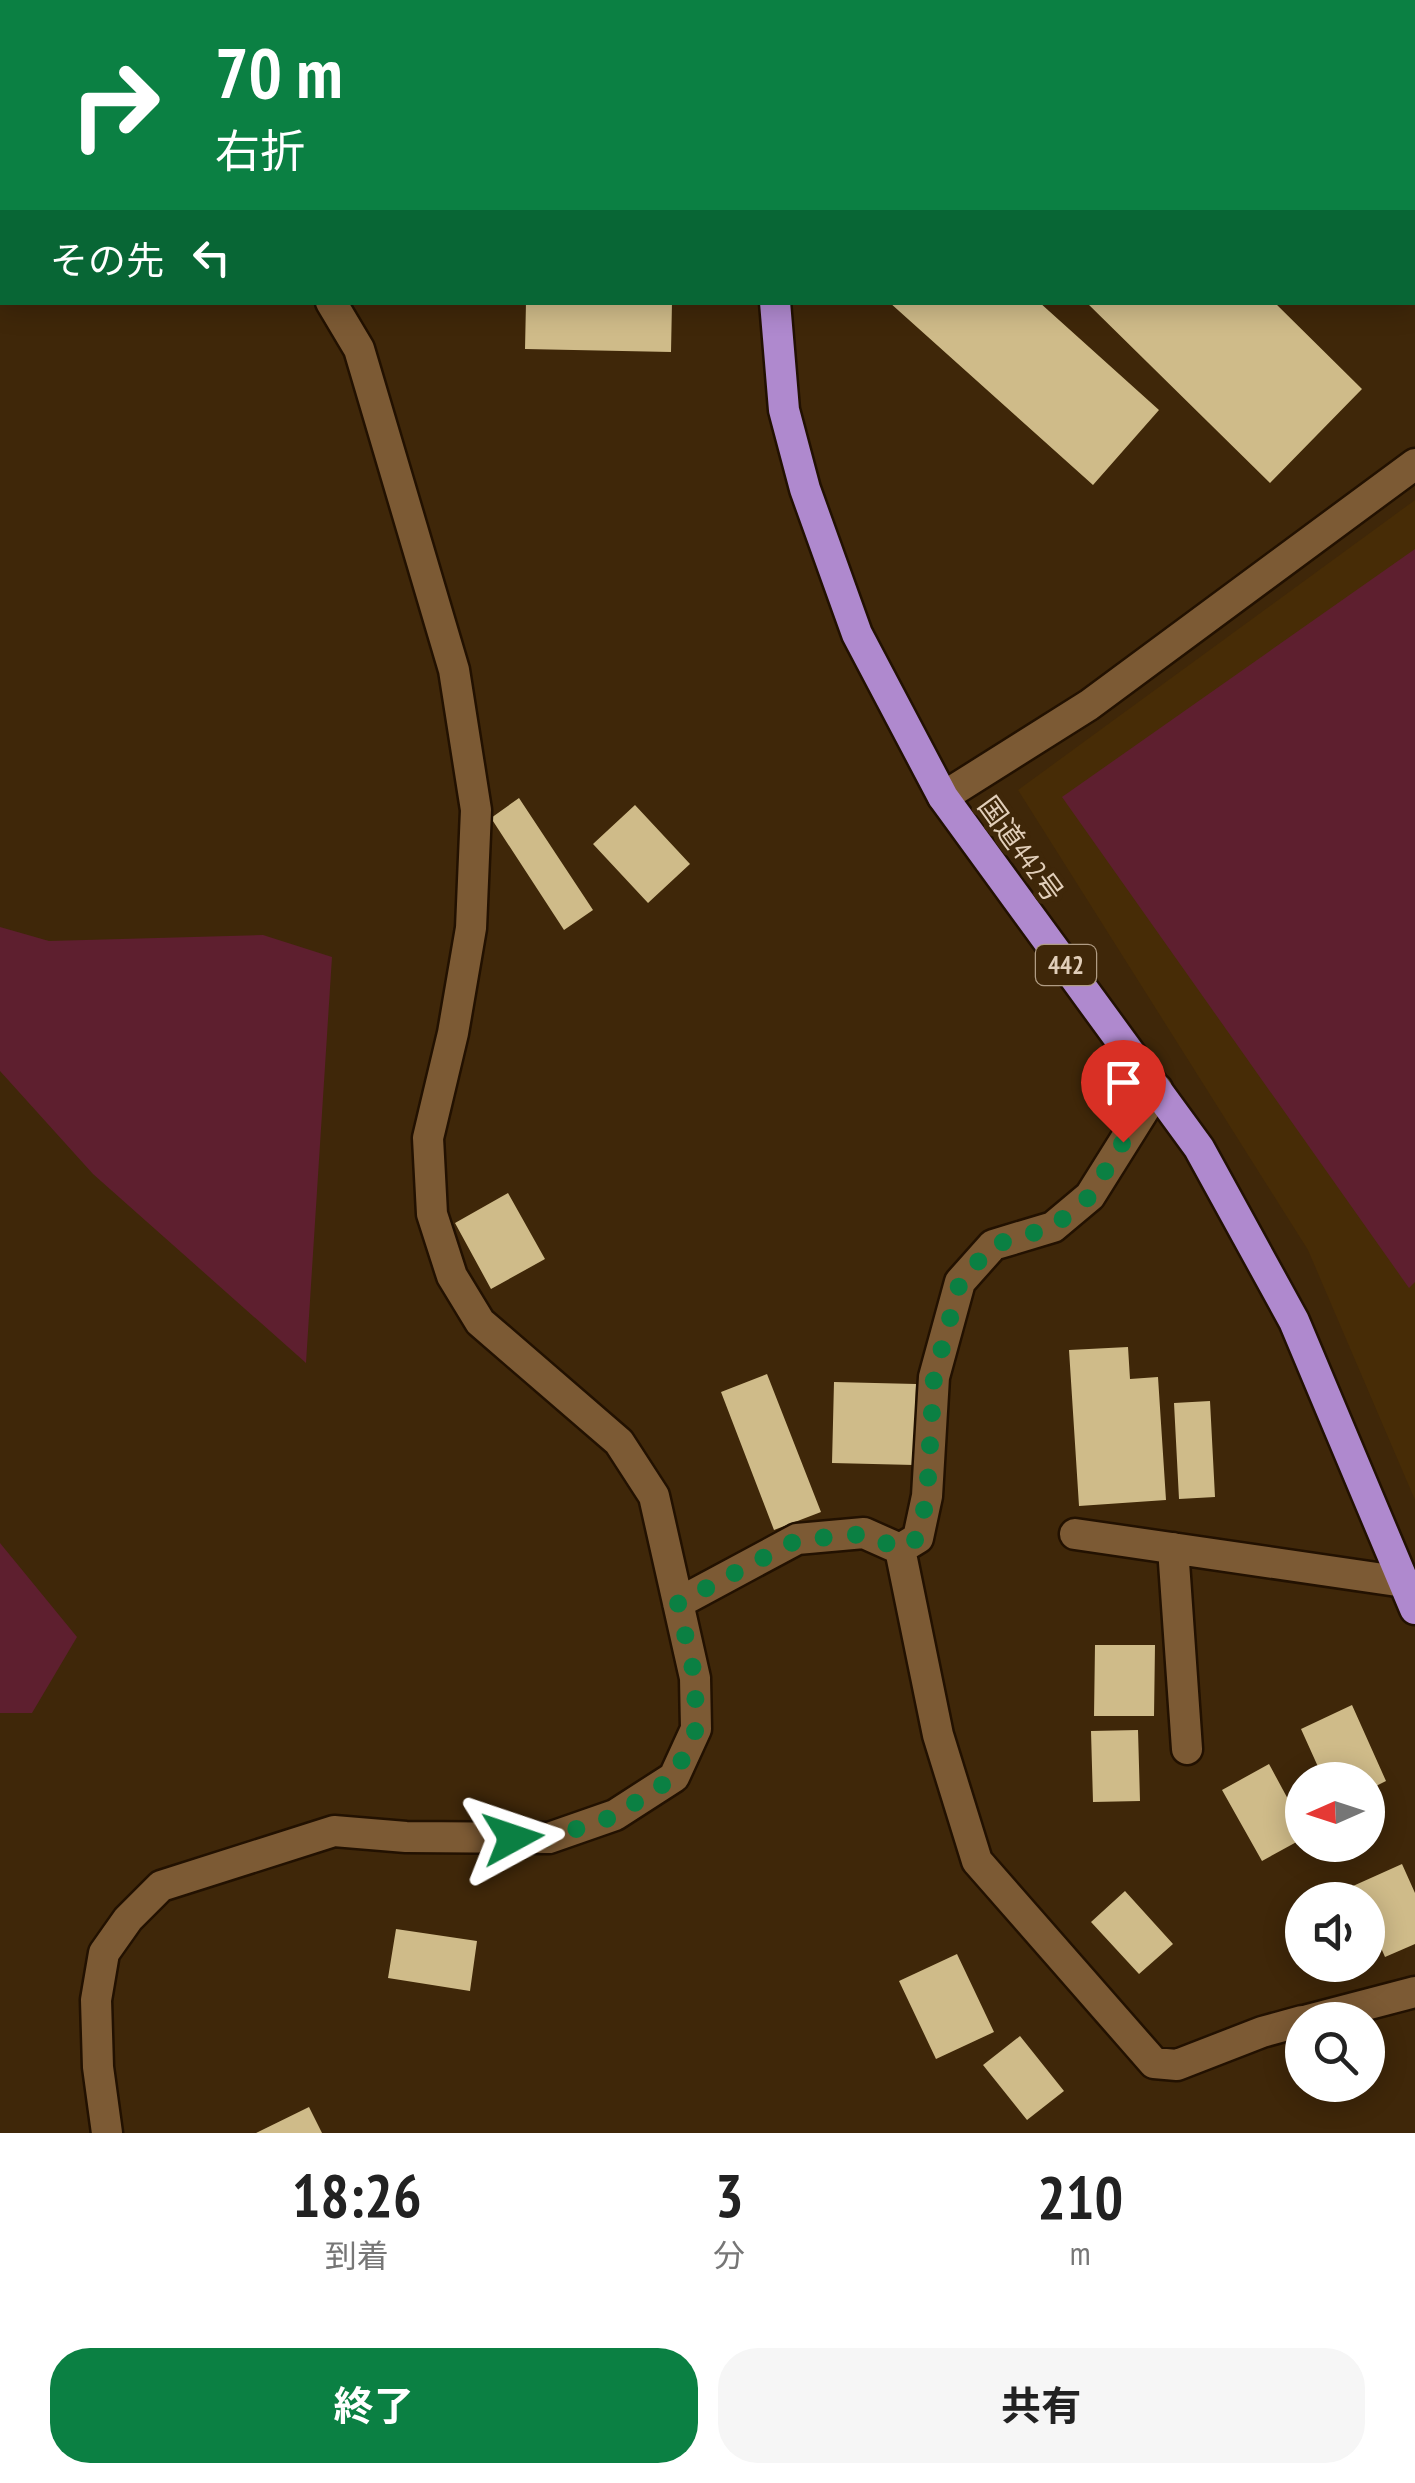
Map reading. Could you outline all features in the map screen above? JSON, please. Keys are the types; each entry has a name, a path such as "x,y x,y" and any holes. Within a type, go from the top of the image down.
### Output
{"highway":[{"name":"国道442号","path":"775,305 784,410 805,488 857,634 942,797 1199,1148 1294,1321 1409,1596"}],"street":[{"path":"107,2133 98,2068 96,2000 104,1953 128,1919 161,1886 334,1831 406,1837 549,1838 615,1816 674,1777 696,1729 695,1678 654,1496 619,1442 480,1322 452,1276 432,1214 428,1138 453,1033 471,928 476,810 454,670 359,349 333,305"},
{"path":"942,797 1089,705 1415,464"},
{"path":"900,1549 918,1538 927,1496 934,1377 960,1282 993,1245 1053,1227 1090,1196 1157,1089"},
{"path":"678,1603 797,1540 864,1534 900,1549"},
{"path":"1075,1534 1173,1548 1409,1596"},
{"path":"1173,1548 1187,1749"},
{"path":"900,1549 938,1736 977,1861 1154,2063 1177,2065 1285,2026"},
{"path":"1377,2002 1415,1992"}],"shaded area":[{"path":"1415,500 1415,1500 1308,1250 1018,790"},
{"path":"1415,549 1415,1282 1409,1288 1062,797"},
{"path":"0,927 49,941 263,935 332,957 306,1363 93,1174 0,1071"},
{"path":"0,1543 77,1637 32,1713 0,1713"}],"building":[{"path":"526,305 672,305 671,352 525,349"},
{"path":"892,305 1042,305 1159,410 1093,485"},
{"path":"1089,305 1277,305 1362,389 1270,483"},
{"path":"519,798 593,910 564,930 491,818"},
{"path":"635,805 690,864 648,903 593,844"},
{"path":"508,1193 545,1259 491,1289 455,1223"},
{"path":"1128,1347 1130,1379 1158,1377 1166,1500 1079,1506 1069,1350"},
{"path":"767,1374 821,1512 774,1530 721,1392"},
{"path":"834,1382 916,1384 914,1465 832,1463"},
{"path":"1210,1401 1215,1497 1179,1499 1174,1403"},
{"path":"1095,1645 1155,1645 1154,1716 1094,1716"},
{"path":"1352,1705 1378,1762 1316,1762 1301,1729"},
{"path":"1138,1730 1140,1801 1093,1802 1091,1731"},
{"path":"1269,1764 1285,1794 1285,1848 1262,1861 1222,1790"},
{"path":"1402,1864 1415,1893 1415,1944 1385,1957 1385,1882 1362,1882"},
{"path":"1125,1891 1173,1944 1139,1974 1091,1922"},
{"path":"396,1929 477,1941 470,1991 388,1978"},
{"path":"957,1954 994,2032 936,2059 899,1981"},
{"path":"1020,2036 1064,2091 1027,2120 983,2065"},
{"path":"309,2107 322,2133 256,2133"}],"route":[{"path":"513,1838 549,1838 615,1816 674,1777 696,1729 695,1678 678,1603 797,1540 864,1534 900,1549 918,1538 927,1496 934,1377 960,1282 993,1245 1053,1227 1090,1196 1123,1142"}]}
